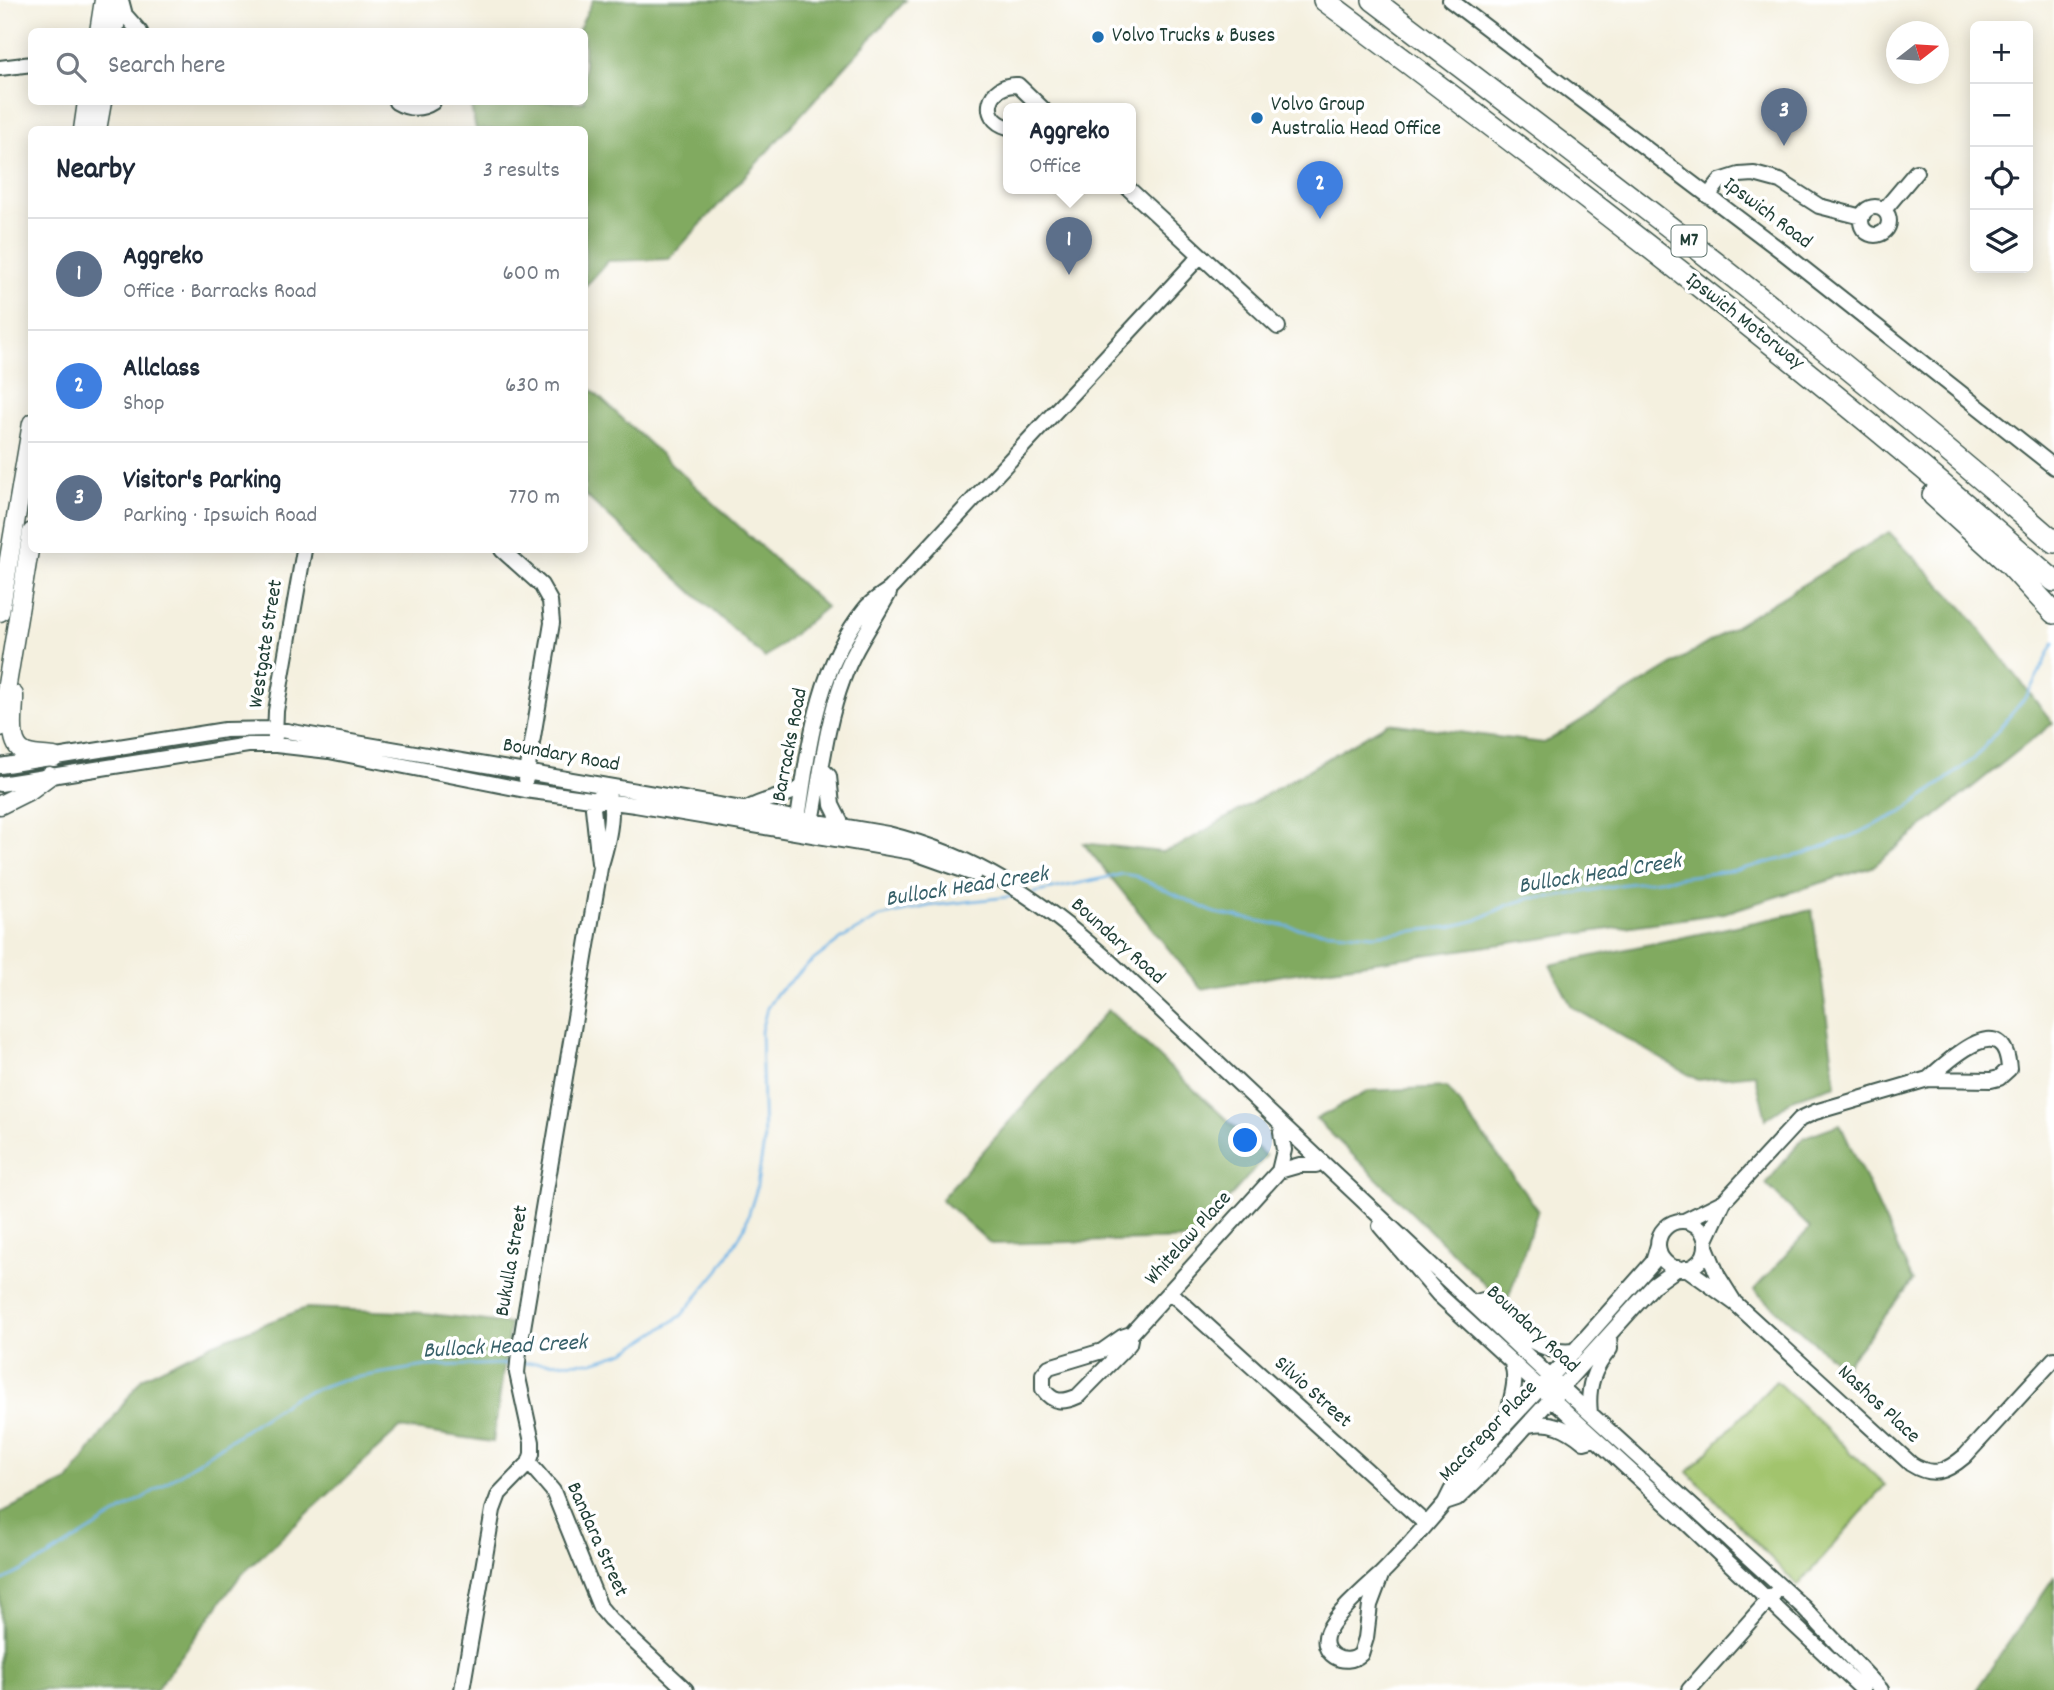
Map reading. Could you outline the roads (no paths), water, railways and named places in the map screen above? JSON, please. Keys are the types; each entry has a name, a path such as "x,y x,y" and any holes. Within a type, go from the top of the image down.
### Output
{"highway":[{"name":"Ipswich Motorway","path":"1324,0 1721,303 1908,455 1924,487 2008,563 2048,585"},
{"name":"Ipswich Motorway","path":"1373,0 1767,302 1923,429 2054,542"},
{"path":"2048,585 2054,613"}],"main road":[{"path":"100,28 104,0"},
{"path":"115,28 120,0"},
{"path":"84,126 89,105"},
{"path":"91,105 96,126"},
{"path":"0,612 28,447"},
{"path":"0,727 29,553"},
{"path":"11,664 15,705 13,730 16,743 24,752 54,757"},
{"path":"0,805 30,790 49,776"}],"street":[{"path":"120,0 125,15 136,28"},
{"name":"Ipswich Road","path":"1450,0 1806,270 2054,467"},
{"path":"0,68 28,64"},
{"path":"1003,126 991,117 989,106 993,95 1001,87 1018,85 1037,103"},
{"path":"400,105 419,109 427,105"},
{"path":"1884,210 1916,172"},
{"path":"1708,196 1720,181 1754,174 1780,181 1819,206 1862,217"},
{"path":"1134,194 1278,327"},
{"path":"1872,207 1884,210 1888,224 1880,234 1867,232 1861,223 1862,217 1872,207"},
{"name":"Barracks Road","path":"805,820 802,788 810,737 824,686 837,654 867,607 891,589 1200,256"},
{"name":"Westgate Street","path":"276,745 275,729 304,553"},
{"path":"505,553 541,585 550,601 552,623 525,790"},
{"name":"Barracks Road","path":"801,835 822,769 832,712 843,677 859,643 891,589"},
{"name":"Boundary Road","path":"0,766 225,730 275,729 913,840 972,868 1040,912 1104,962 1550,1377 1804,1608 1881,1690"},
{"name":"Boundary Road","path":"0,784 226,748 276,745 329,751 525,790 612,804 635,805 912,852 972,868"},
{"path":"822,769 829,775 832,804 843,827"},
{"path":"595,801 605,787"},
{"path":"605,787 612,804"},
{"path":"747,809 761,801 785,796 802,788"},
{"name":"Bukulla Street","path":"595,801 593,808 600,868"},
{"name":"Bukulla Street","path":"530,1464 532,1442 517,1373 519,1352 612,804"},
{"name":"Boundary Road","path":"1104,962 1382,1228 1438,1294 1769,1599 1863,1690"},
{"path":"1724,1200 1700,1261 1682,1268 1664,1260 1658,1245 1664,1229 1724,1200 1800,1119 1815,1112 1928,1079 1945,1081 1999,1078 2009,1069 2008,1059 1997,1042 1985,1038 1945,1063 1928,1079"},
{"path":"1281,1132 1284,1150 1279,1171 1300,1165 1316,1165"},
{"name":"Whitelaw Place","path":"1131,1334 1129,1344 1078,1396 1067,1401 1056,1401 1043,1390 1043,1374 1049,1367 1102,1351 1131,1334 1279,1171"},
{"path":"1684,1221 1698,1227 1706,1243"},
{"name":"Nashos Place","path":"1706,1243 1718,1276 1736,1304"},
{"name":"MacGregor Place","path":"1382,1573 1370,1605 1361,1654 1351,1660 1337,1658 1328,1652 1325,1641 1328,1631 1368,1584 1382,1573 1445,1503 1451,1491 1507,1423 1653,1262 1658,1245"},
{"name":"Nashos Place","path":"1682,1268 1736,1304 1911,1464 1922,1471 1942,1471 1953,1467 1965,1457 2054,1359"},
{"name":"MacGregor Place","path":"1445,1503 1457,1499 1529,1425 1654,1285 1682,1268"},
{"name":"Silvio Street","path":"1170,1292 1426,1524"},
{"path":"1473,1303 1483,1300 1531,1342 1552,1350 1574,1351"},
{"path":"1590,1413 1588,1398 1591,1380 1609,1349 1609,1336"},
{"path":"1507,1423 1507,1409 1516,1377 1512,1363"},
{"path":"1529,1425 1552,1423 1570,1431 1584,1442 1595,1439"},
{"path":"462,1690 493,1510 499,1494 530,1464"},
{"name":"Bandara Street","path":"530,1464 553,1491 600,1607 686,1690"},
{"path":"1689,1690 1780,1587"}],"waterway":[{"name":"Bullock Head Creek","path":"1033,893 1123,874 1135,876 1215,913 1308,930 1374,935 1450,927 1477,920 1508,905 1531,898 1556,897 1619,885 1737,870 1803,854 1856,834 1902,812 1974,759 2028,694 2054,643"},
{"name":"Bullock Head Creek","path":"522,1363 593,1362 625,1352 681,1316 719,1270 744,1229 756,1191 764,1143 761,1031 767,1008 777,993 843,938 880,917 929,906 1016,896"},
{"name":"Bullock Head Creek","path":"0,1582 44,1559 154,1491 294,1397 341,1380 426,1366 511,1364"}],"place":[{"name":"Volvo Trucks & Buses","path":"1098,37"},
{"name":"Volvo Group Australia Head Office","path":"1257,118"},
{"name":"Visitor's Parking","path":"1784,146"},
{"name":"Allclass","path":"1320,219"},
{"name":"Aggreko","path":"1069,275"}]}
